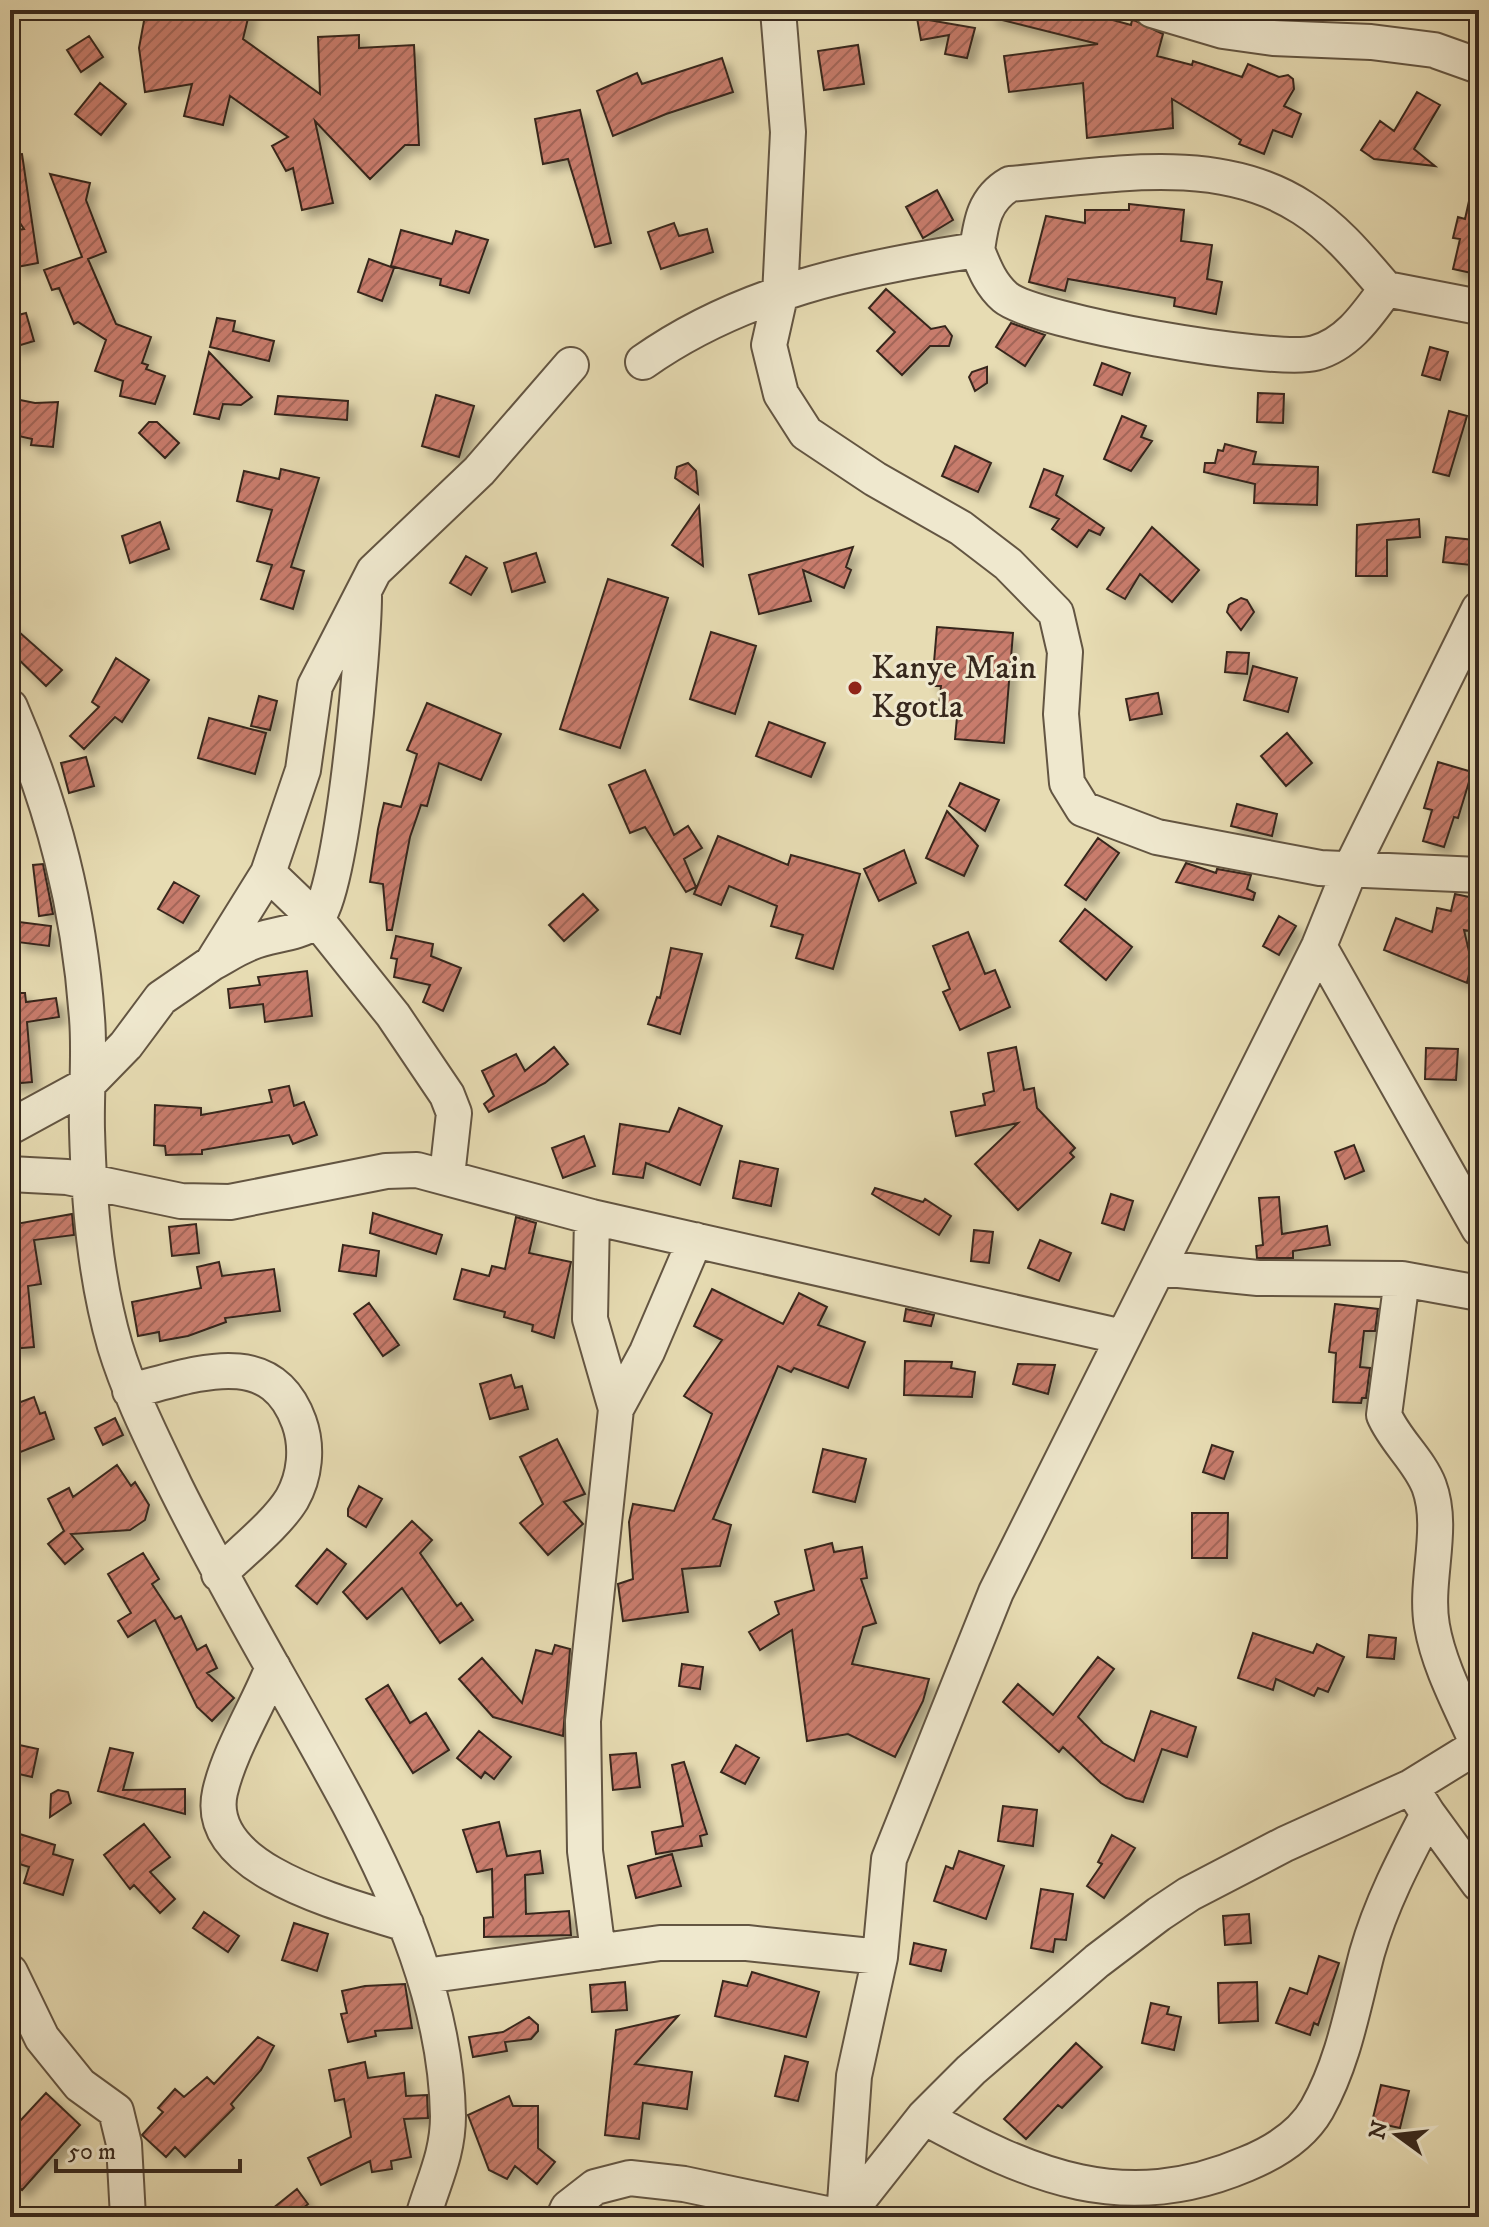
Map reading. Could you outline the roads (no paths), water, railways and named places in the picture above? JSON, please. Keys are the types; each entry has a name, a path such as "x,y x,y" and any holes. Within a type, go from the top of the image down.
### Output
{"street":[{"path":"778,10 788,132 780,296 769,345 781,394 806,433 875,479 961,528 1008,564 1056,613 1065,652 1061,714 1067,783 1083,809 1157,837 1349,872 1479,875"},
{"path":"1152,10 1223,31 1273,38 1371,42 1434,50 1479,66"},
{"path":"1386,289 1339,344 1293,358 1241,354 1040,312 1007,299 990,280 977,250 983,214 998,191 1010,184 1156,172 1214,175 1261,187 1303,208 1350,246 1386,289 1479,307"},
{"path":"643,362 681,335 714,319 824,278 875,266 977,250"},
{"path":"212,963 268,873 303,770 315,686 364,587 390,553 490,459 571,365"},
{"path":"10,1127 87,1085 126,1045 161,998 212,963 252,942 301,929 317,920 333,878 343,825 361,662 364,587"},
{"path":"843,2217 854,2076 880,1957 889,1859 906,1816 996,1592 1319,946 1349,872 1479,609"},
{"path":"10,707 47,801 73,893 87,1017 89,1183 97,1261 114,1342 130,1391 219,1574 380,1862 425,1976 439,2041 448,2117 442,2170 423,2217"},
{"path":"303,770 347,776"},
{"path":"268,873 317,920 393,1015 447,1095 454,1113 447,1176"},
{"path":"1319,946 1479,1229"},
{"path":"10,1174 67,1177 181,1201 230,1202 386,1171 417,1170 592,1217 1123,1337"},
{"path":"592,1217 590,1319 616,1409 583,1721 585,1851 598,1952"},
{"path":"616,1409 647,1352 695,1240"},
{"path":"1159,1268 1258,1278 1402,1279 1479,1293"},
{"path":"843,2217 924,2117 971,2070 1097,1961 1159,1914 1189,1894 1285,1844 1420,1801 1479,1745 1446,1671 1432,1627 1429,1581 1434,1531 1430,1487 1413,1459 1392,1435 1384,1415 1402,1279"},
{"path":"130,1391 201,1374 243,1370 268,1379 291,1401 305,1439 303,1471 291,1500 219,1574"},
{"path":"273,1667 219,1795 223,1828 232,1845 291,1884 406,1924"},
{"path":"1420,1801 1479,1884"},
{"path":"924,2117 1032,2171 1091,2185 1153,2189 1218,2177 1276,2151 1316,2112 1335,2070 1391,1884 1420,1801"},
{"path":"425,1976 660,1943 747,1943 880,1957"},
{"path":"10,1972 42,2038 80,2085 116,2111 122,2126 128,2217"},
{"path":"564,2217 568,2208 595,2187 630,2178 684,2184 843,2217"}],"place":[{"name":"Kanye Main Kgotla","path":"855,688"}]}
